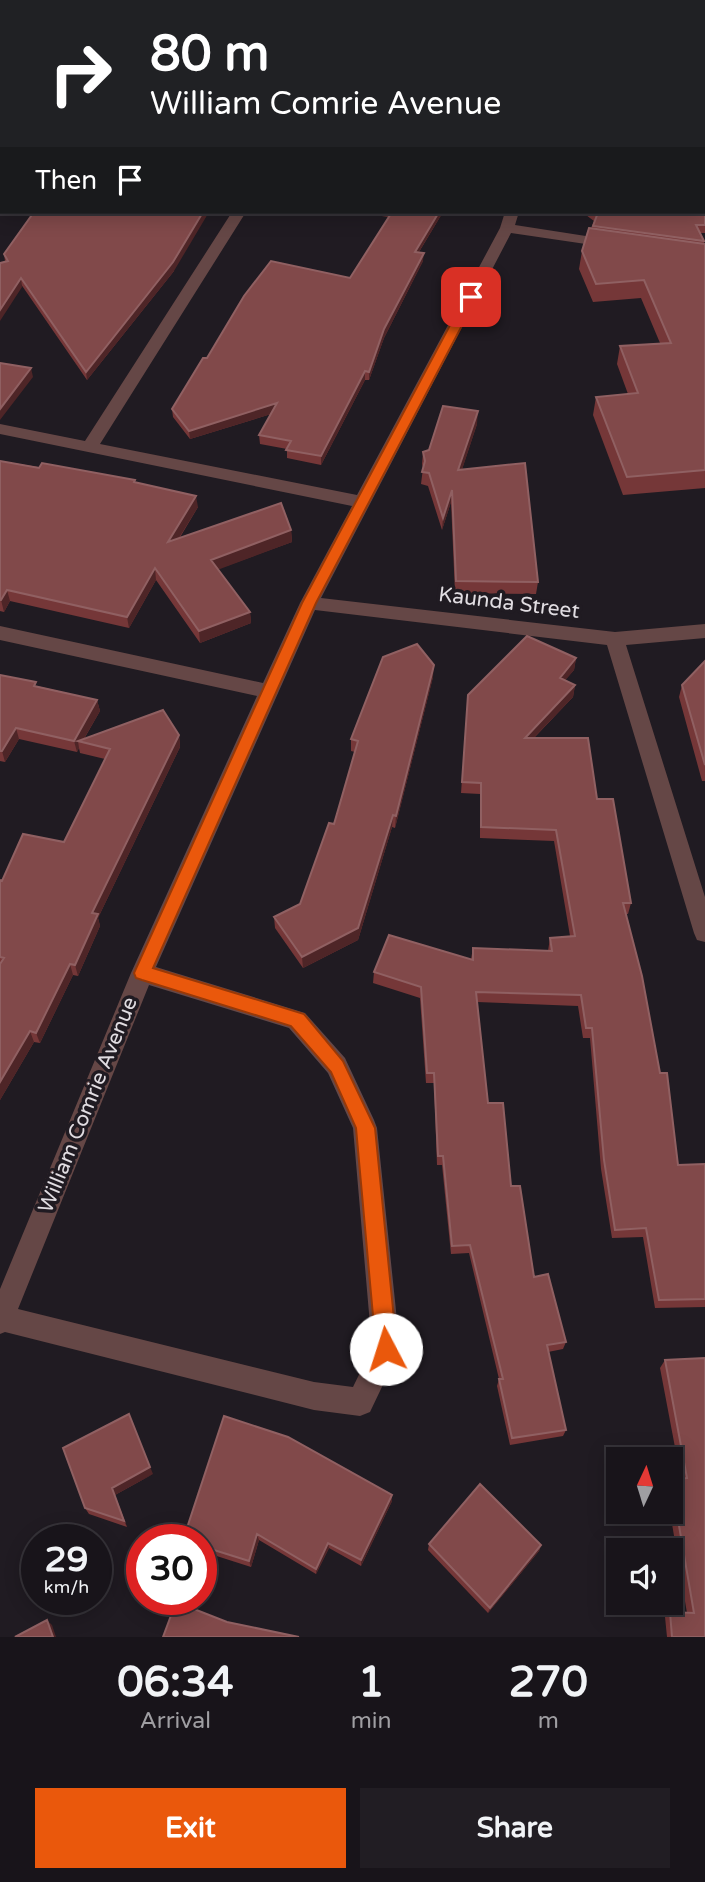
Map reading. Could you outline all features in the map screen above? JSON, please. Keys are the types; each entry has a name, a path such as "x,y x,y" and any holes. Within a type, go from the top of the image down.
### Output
{"street":[{"path":"90,446 239,214"},
{"path":"510,220 622,245"},
{"name":"William Comrie Avenue","path":"1,1320 142,973 309,603 510,220"},
{"path":"0,429 362,502"},
{"name":"Kaunda Street","path":"309,603 615,639 705,631"},
{"path":"0,633 269,691"},
{"path":"615,639 705,933"},
{"path":"1,1320 314,1396 360,1402 377,1372 386,1349 365,1128 337,1066 297,1020 142,973"}],"building":[{"path":"33,214 202,214 173,262 86,372 21,278 0,310 0,263 8,261 4,254"},
{"path":"391,214 438,214 415,252 424,253 384,329 369,372 365,371 321,456 286,450 291,441 259,435 277,403 189,431 172,409 203,358 207,358 244,296 271,261 350,278"},
{"path":"705,214 705,225 696,225 704,241 593,226 597,215"},
{"path":"589,228 705,244 705,470 627,477 596,397 638,393 620,346 671,343 644,280 596,284 582,251"},
{"path":"0,363 31,368 0,409"},
{"path":"443,406 478,411 458,470 525,463 538,582 456,581 452,490 443,518 429,473 422,472 425,461 423,452 429,450"},
{"path":"0,461 39,468 42,463 135,480 134,482 196,496 168,542 281,503 291,530 211,560 250,612 199,631 155,568 127,617 7,590 0,600"},
{"path":"527,636 576,658 560,678 575,685 525,738 588,738 597,799 613,799 631,903 623,903 642,976 660,1073 667,1073 678,1165 705,1164 705,1299 659,1300 646,1228 615,1230 604,1160 592,1028 586,1028 581,995 476,992 488,1103 503,1103 511,1186 520,1186 534,1277 548,1274 566,1342 547,1345 566,1430 512,1438 499,1379 503,1379 470,1245 452,1246 443,1156 438,1156 434,1073 427,1073 421,987 374,972 389,935 473,960 473,948 552,951 550,938 575,936 556,830 481,827 481,783 462,782 468,695"},
{"path":"417,644 434,665 396,816 393,815 358,928 302,957 274,917 300,904 329,823 334,824 358,741 351,739 383,657"},
{"path":"705,661 705,765 682,685"},
{"path":"0,675 36,682 34,686 97,700 74,741 16,728 0,751"},
{"path":"163,710 179,735 92,913 98,914 75,965 70,964 36,1033 30,1031 0,1082 0,964 4,958 0,957 0,880 2,881 23,834 64,842 110,749 78,741"},
{"path":"705,1358 705,1637 672,1637 670,1615 694,1613 679,1524 683,1524 683,1478 687,1478 665,1360"},
{"path":"129,1414 150,1467 112,1488 124,1521 85,1508 63,1448"},
{"path":"224,1416 288,1437 392,1495 361,1560 328,1543 316,1569 257,1534 249,1561 217,1551 217,1524 188,1524"},
{"path":"480,1484 541,1545 490,1608 429,1544"},
{"path":"171,1615 209,1615 227,1622 299,1637 163,1637"},
{"path":"47,1620 53,1637 15,1637"}],"route":[{"path":"386,1349 365,1128 337,1066 297,1020 142,973 309,603 471,297"}]}
